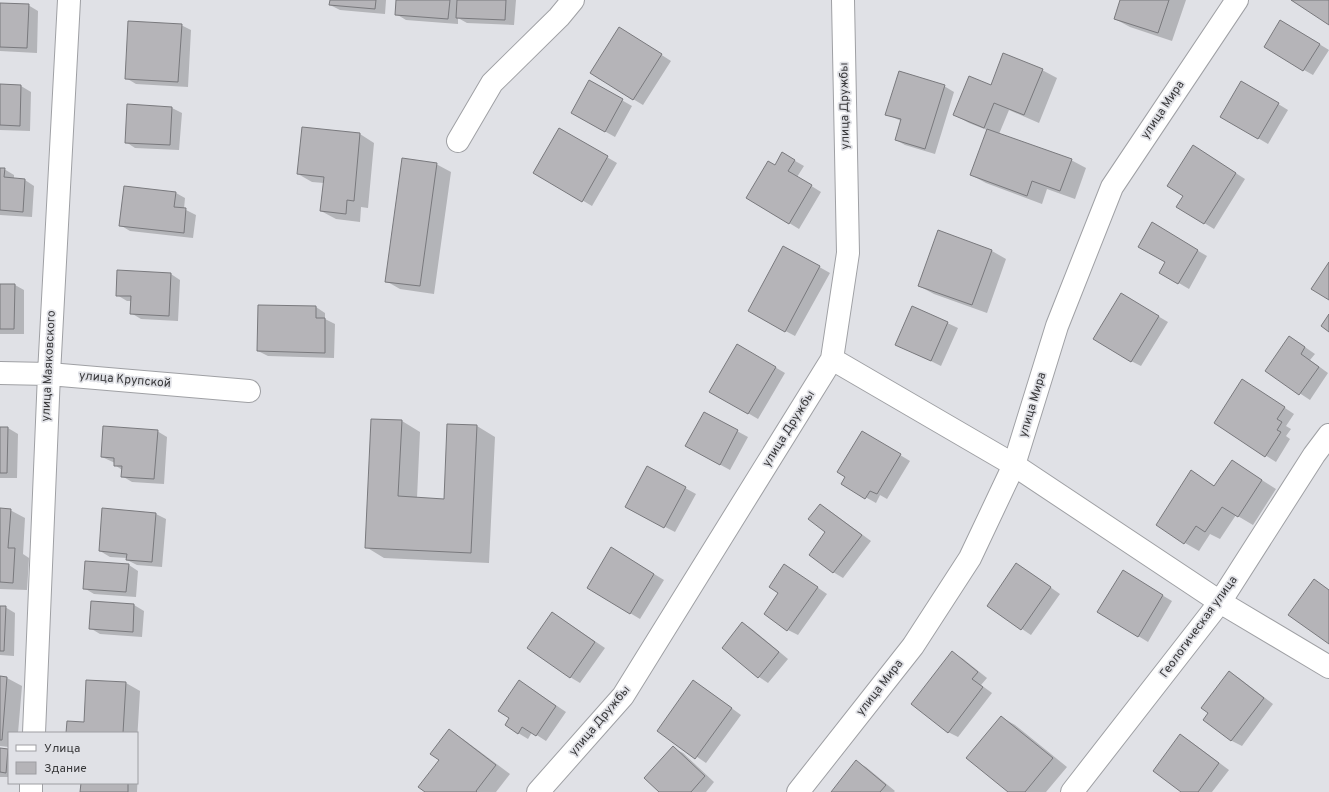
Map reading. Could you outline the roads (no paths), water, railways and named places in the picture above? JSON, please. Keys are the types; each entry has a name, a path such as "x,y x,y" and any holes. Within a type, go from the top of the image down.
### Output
{"street":[{"name":"улица Маяковского","path":"34,732 49,374 69,0"},
{"path":"458,141 492,83 559,17 573,0"},
{"name":"улица Дружбы","path":"538,792 623,696 832,359 848,253 843,0"},
{"name":"улица Мира","path":"798,792 913,646 970,558 1014,465 1056,326 1112,187 1237,0"},
{"path":"832,359 1014,465 1220,602 1329,667"},
{"name":"улица Крупской","path":"0,373 49,374 249,391"},
{"name":"Геологическая улица","path":"1072,792 1220,602 1314,455 1329,435"}]}
